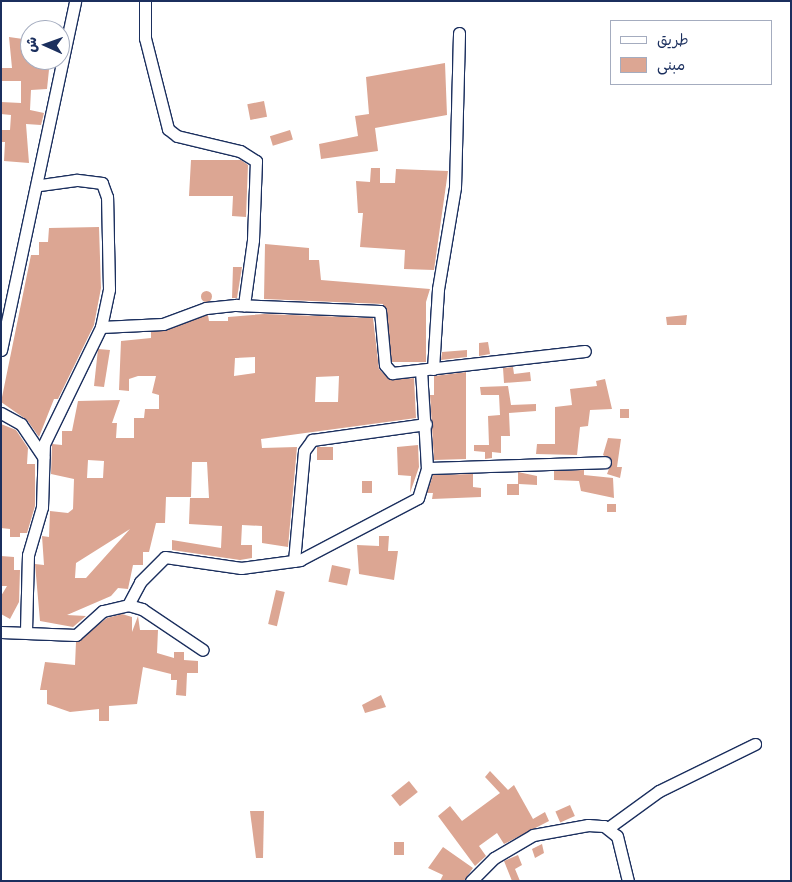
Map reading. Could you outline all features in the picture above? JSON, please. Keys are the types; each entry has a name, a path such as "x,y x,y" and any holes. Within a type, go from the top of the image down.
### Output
{"street":[{"path":"1,350 18,253 39,185 75,1"},
{"path":"145,1 145,38 168,129 177,136 240,151 256,161 254,226 244,305"},
{"path":"433,369 438,289 455,187 459,33"},
{"path":"26,632 28,555 42,508 43,457 49,431 101,327 109,289 105,191 96,180 39,185"},
{"path":"101,327 163,324 206,308 244,305 380,311 386,369 392,374 585,350"},
{"path":"128,606 140,582 169,555 241,568 294,561 418,498 424,491 427,468 426,424 420,370"},
{"path":"1,413 21,424 43,457"},
{"path":"294,561 304,451 312,440 426,424"},
{"path":"427,468 605,462"},
{"path":"1,632 76,635 103,611 128,606 148,612 203,650"},
{"path":"608,828 660,790 755,744"},
{"path":"471,881 494,858 534,835 588,824 608,828 621,844 628,881"}],"building":[{"path":"9,37 20,39 20,70 49,70 47,89 31,90 30,110 44,113 41,125 26,124 29,163 4,161 5,142 1,142 1,130 10,130 11,115 1,114 1,102 21,103 21,81 1,81 2,68 12,68"},
{"path":"445,63 447,115 375,128 378,151 321,159 319,144 358,136 355,116 369,114 366,77"},
{"path":"264,101 267,117 250,120 247,104"},
{"path":"290,130 293,140 273,146 270,136"},
{"path":"191,160 241,160 248,165 246,217 232,216 233,196 189,196"},
{"path":"371,168 380,168 380,183 395,183 396,169 448,171 434,270 404,269 405,250 360,247 363,213 358,213 356,181 370,182"},
{"path":"99,227 101,288 94,325 58,399 54,399 39,437 27,420 1,402 31,255 39,255 39,242 48,242 49,228"},
{"path":"265,244 309,248 309,260 319,260 321,280 430,289 426,302 426,362 392,362 383,304 264,299"},
{"path":"233,267 242,267 237,298 232,298"},
{"path":"206,290 212,296 206,302 200,296"},
{"path":"264,314 373,318 379,369 390,380 414,378 416,418 261,439 262,448 297,447 288,547 262,543 262,526 242,525 241,545 252,545 252,558 240,560 172,550 172,540 221,548 222,526 189,524 190,498 209,498 207,462 192,462 191,497 166,497 165,523 156,523 149,552 143,552 143,565 133,565 128,589 118,588 111,596 67,615 86,616 73,627 40,621 35,564 44,565 42,536 49,537 50,511 68,513 73,509 74,479 51,474 52,444 62,445 62,431 72,431 78,401 120,400 112,423 117,423 116,438 134,438 134,418 144,418 145,409 159,409 159,395 152,393 156,376 138,376 129,379 129,391 119,390 121,341 151,338 151,332 208,315 209,321 228,321 228,317","holes":["255,357 255,373 234,376 235,358","339,376 338,402 315,402 316,377","88,460 104,461 103,478 87,478","130,529 86,578 75,578 76,563"]},
{"path":"687,315 686,325 667,325 666,317"},
{"path":"488,342 490,354 479,356 479,343"},
{"path":"98,349 110,350 104,387 94,386"},
{"path":"467,350 467,357 441,360 442,352"},
{"path":"513,367 514,374 530,372 531,381 504,383 503,368"},
{"path":"466,372 466,459 434,460 430,395 434,395 434,376"},
{"path":"605,379 612,409 590,410 588,426 580,427 577,455 536,454 537,444 555,444 555,407 572,405 570,389 597,386 596,381"},
{"path":"508,386 511,405 536,404 536,411 509,413 510,436 501,436 501,453 492,452 492,458 485,459 485,452 474,451 474,445 489,445 488,416 500,415 499,395 481,395 480,387"},
{"path":"620,409 629,409 629,418 620,418"},
{"path":"1,424 16,430 28,448 27,464 35,464 35,506 27,533 20,533 20,537 10,537 10,529 1,528"},
{"path":"608,438 621,439 617,467 622,467 620,478 607,474 612,461 603,455"},
{"path":"418,445 419,467 410,493 411,476 398,475 397,447"},
{"path":"317,447 333,447 333,460 317,460"},
{"path":"584,470 584,475 613,478 614,498 581,491 579,481 554,480 554,471"},
{"path":"518,472 537,476 537,485 519,484 519,495 507,495 507,484 518,484"},
{"path":"473,474 473,487 481,488 481,497 432,499 433,493 427,493 433,475"},
{"path":"362,481 372,481 372,493 362,493"},
{"path":"607,504 616,504 616,512 607,512"},
{"path":"379,536 389,536 388,551 398,551 394,580 359,574 357,545 379,546"},
{"path":"1,556 14,557 14,570 20,570 19,602 10,619 1,614 1,596 7,586 1,586"},
{"path":"332,565 351,569 347,586 328,582"},
{"path":"276,590 285,592 277,626 268,624"},
{"path":"122,614 132,617 132,632 138,616 140,630 158,630 157,653 174,658 174,652 184,652 184,660 198,661 198,673 187,673 186,696 176,695 177,680 171,680 171,674 143,667 137,704 109,706 109,721 99,721 99,709 70,712 47,704 47,690 40,690 45,662 75,665 76,642 107,618"},
{"path":"381,695 386,707 365,713 362,705"},
{"path":"490,771 508,790 514,785 533,819 545,812 549,821 504,844 497,833 479,846 486,856 475,866 438,816 450,806 462,821 500,793 485,777"},
{"path":"409,781 418,792 400,806 391,795"},
{"path":"570,805 575,816 560,822 555,812"},
{"path":"250,811 264,811 263,858 256,858"},
{"path":"394,842 404,842 404,855 394,855"},
{"path":"542,844 544,853 535,858 532,849"},
{"path":"443,847 473,868 464,881 440,881 443,875 428,868"},
{"path":"518,855 522,865 515,869 520,881 512,881 504,861"}]}
